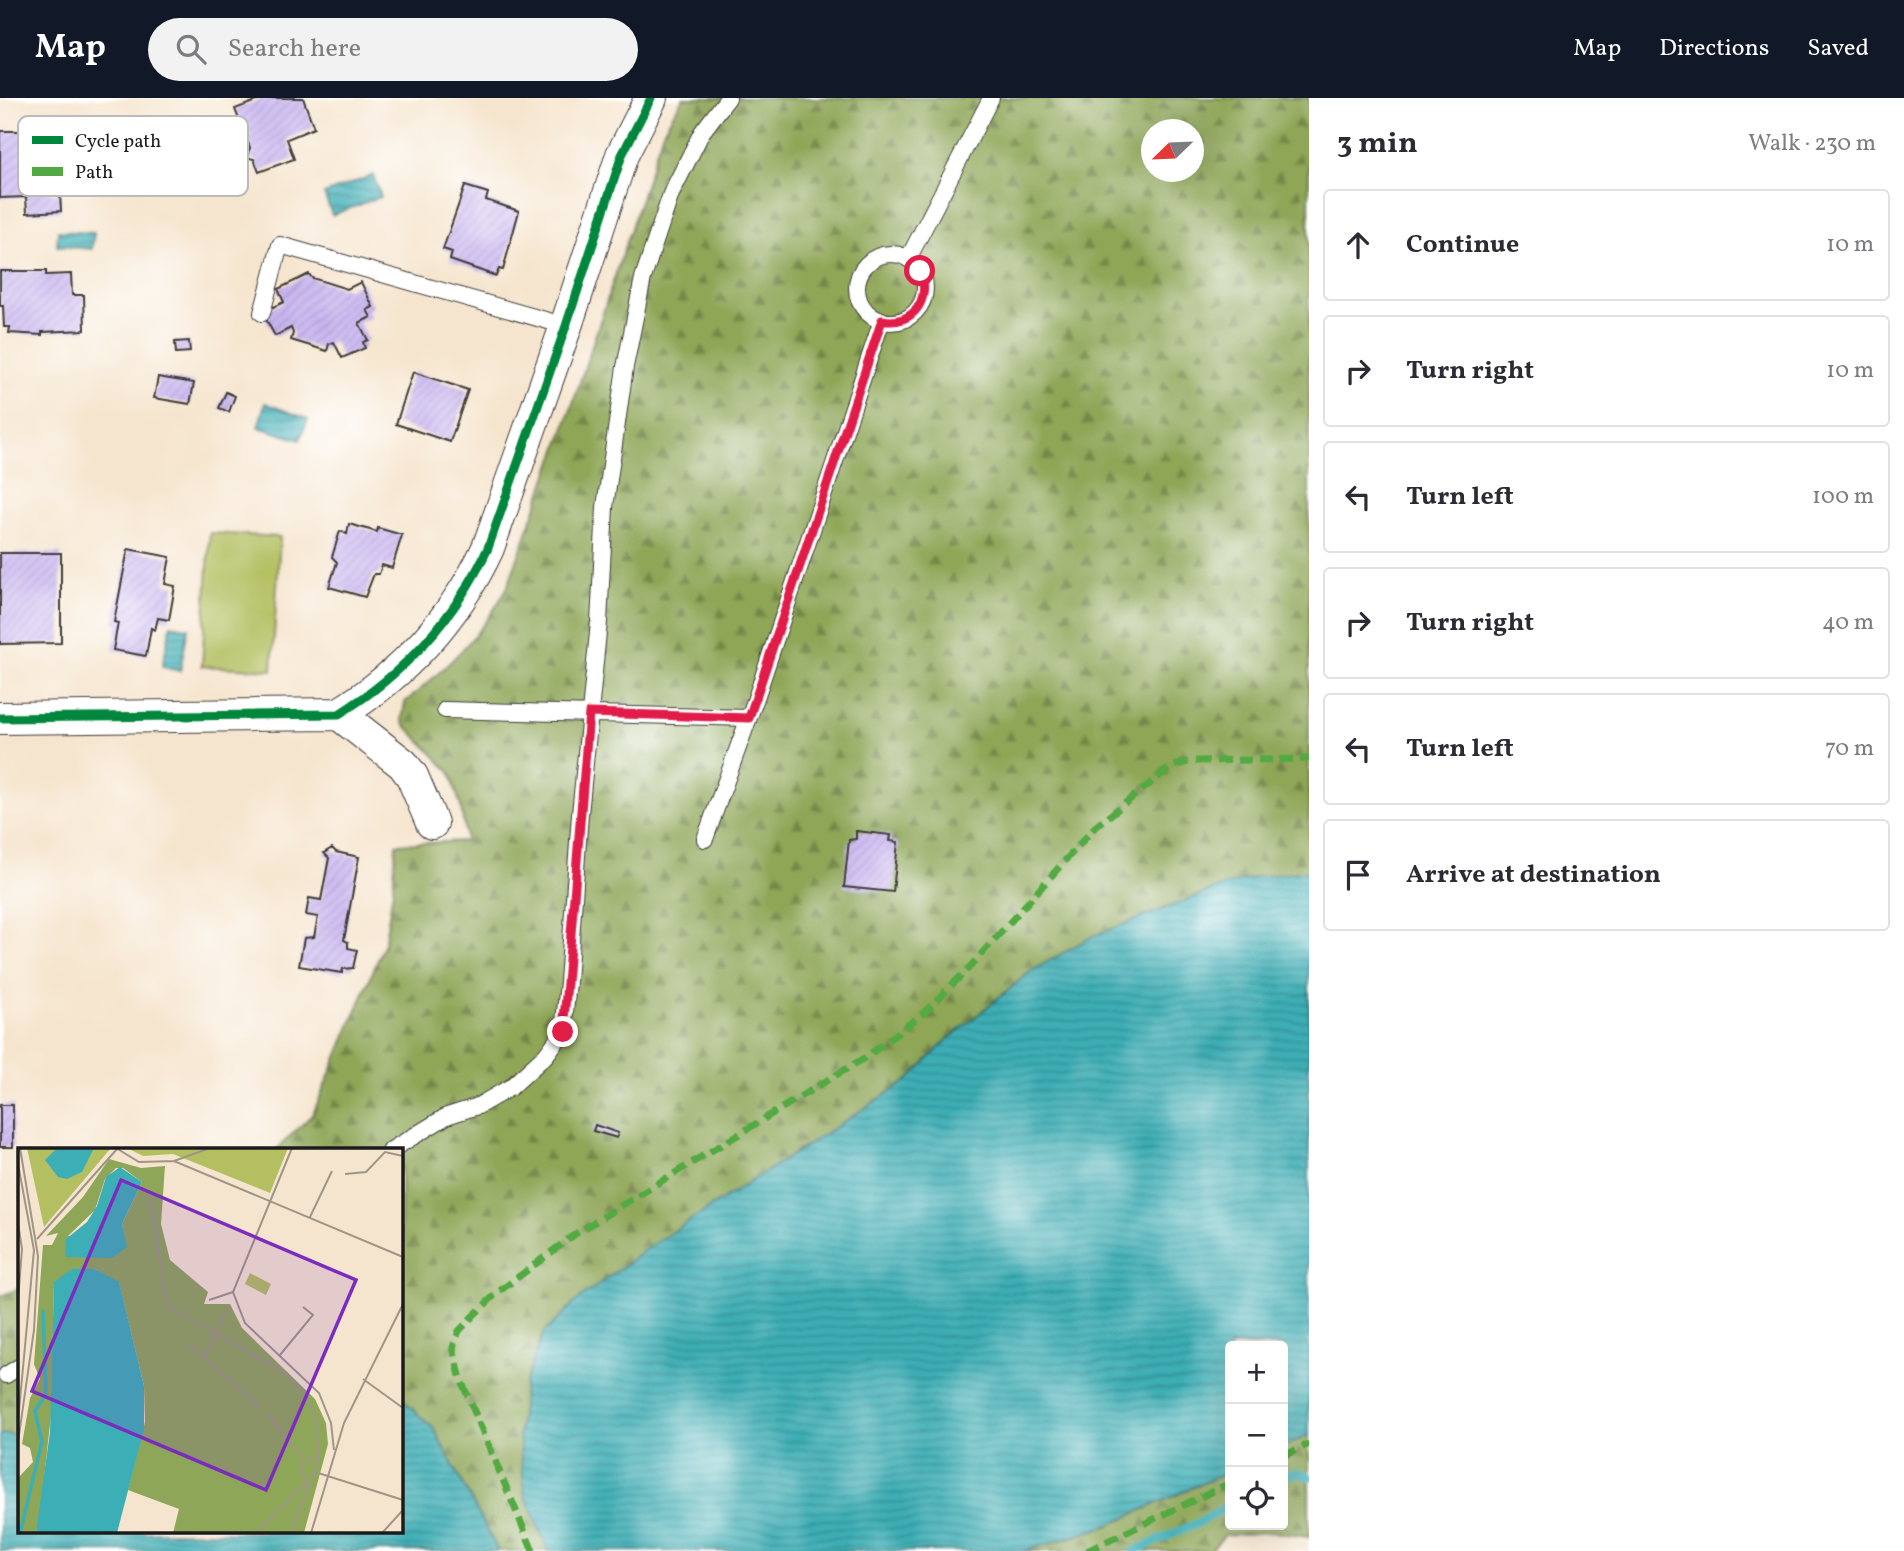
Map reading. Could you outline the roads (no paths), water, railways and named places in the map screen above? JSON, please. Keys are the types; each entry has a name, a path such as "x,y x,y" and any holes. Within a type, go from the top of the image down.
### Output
{"street":[{"path":"0,718 339,714 370,695 408,662 452,612 473,580 488,548 566,326 622,155 651,98"},
{"path":"339,714 404,764 432,823"}],"lane":[{"path":"394,1148 447,1116 478,1106 511,1087 546,1055 563,1032 598,622 605,507 625,367 643,278 671,194 702,132 728,98"},
{"path":"908,259 991,98"},
{"path":"261,313 281,245 566,326"},
{"path":"892,254 908,259 920,271 925,281 925,291 922,302 908,317 897,321 882,320 867,311 861,302 859,279 871,260 892,254"},
{"path":"705,839 749,718 882,320"},
{"path":"445,710 749,718"}],"water":[{"path":"373,175 381,197 332,215 324,194"},
{"path":"58,231 94,233 92,249 57,246"},
{"path":"265,403 308,419 300,440 258,427"},
{"path":"171,625 188,628 180,671 162,667"},
{"path":"1309,871 1309,1435 1288,1445 1288,1341 1225,1341 1225,1473 1104,1527 1024,1551 548,1551 525,1495 519,1435 524,1385 543,1334 574,1303 649,1247 907,1081 947,1040 1030,972 1091,937 1218,888 1256,877"},
{"path":"402,1399 434,1429 498,1551 0,1551 0,1434 18,1435 18,1534 402,1534"}],"waterway":[{"path":"1288,1475 1296,1473 1309,1477"},
{"path":"1134,1551 1198,1523 1225,1508"}]}
